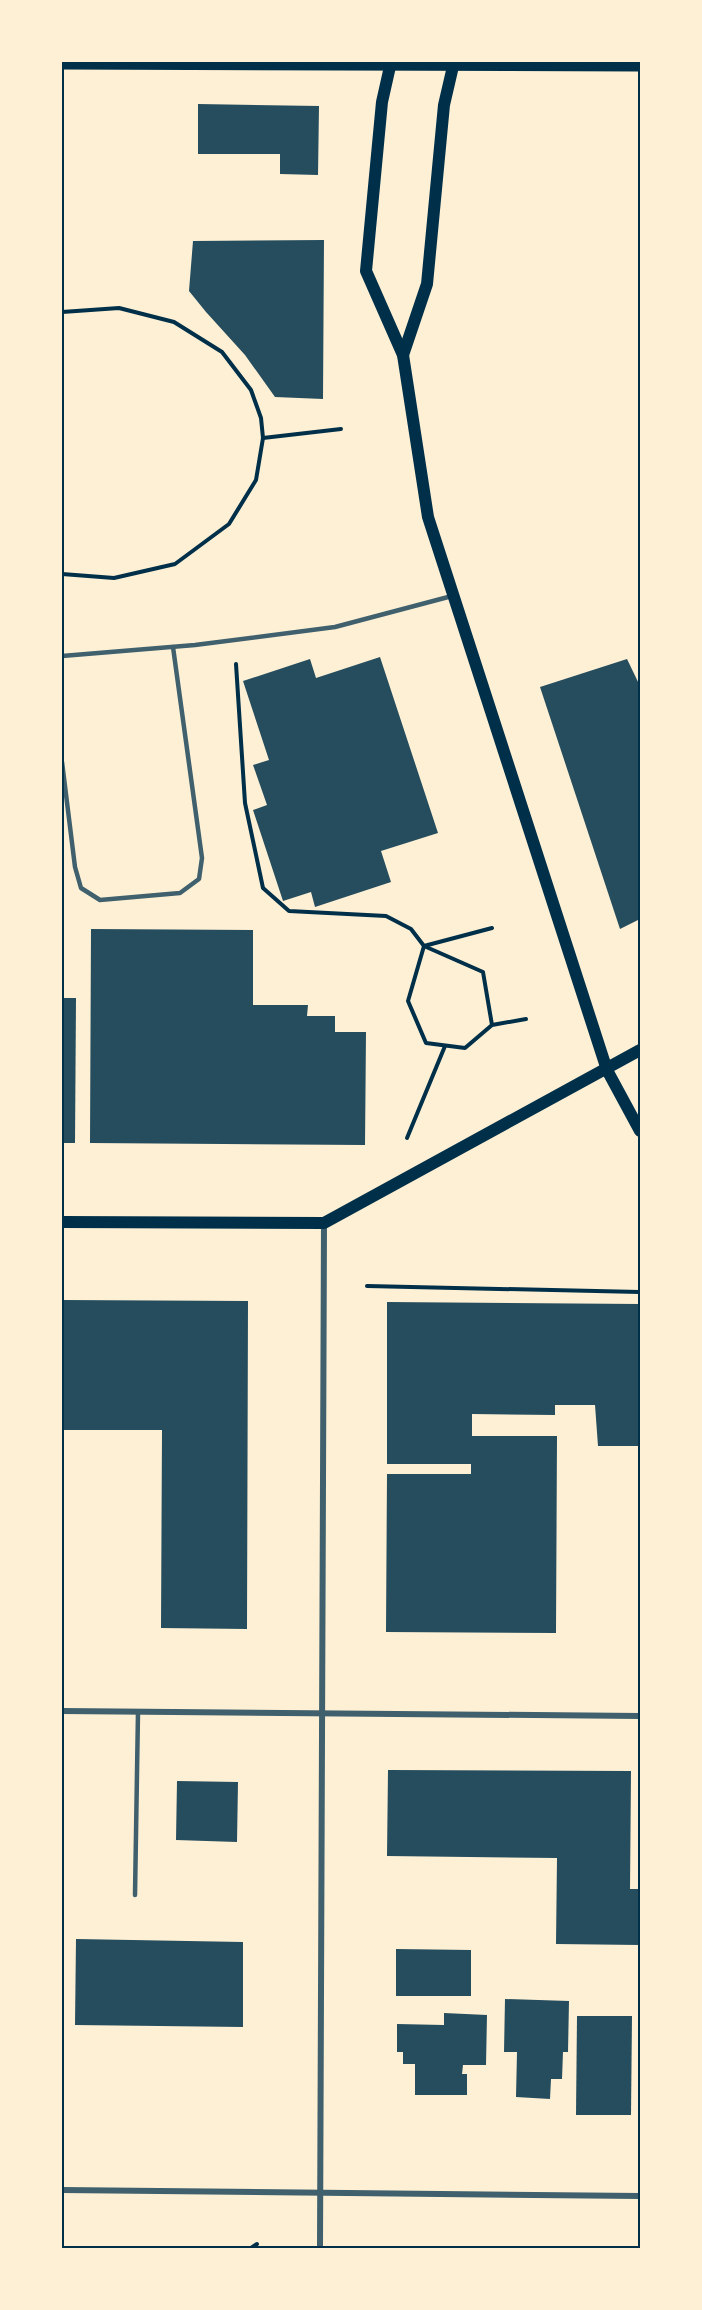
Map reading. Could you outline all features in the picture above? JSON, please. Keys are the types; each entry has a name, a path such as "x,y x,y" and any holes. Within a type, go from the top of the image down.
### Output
{"main road":[{"path":"62,62 640,64"},
{"path":"391,62 382,102 366,271 403,355 428,517 607,1070 640,1131"},
{"path":"403,355 427,284 444,105 454,62"},
{"path":"62,1222 324,1223 640,1050"}],"street":[{"path":"320,2248 324,1223"},
{"path":"62,1712 640,1716"},
{"path":"62,2190 640,2196"}],"lane":[{"path":"62,656 173,647 335,627 454,596"},
{"path":"62,762 75,867 81,888 100,900 180,893 199,879 202,858 173,647"},
{"path":"135,1895 138,1712"}],"path":[{"path":"62,312 118,308 174,322 222,352 251,390 261,418 262,438 256,480 229,524 175,564 114,578 62,574"},
{"path":"262,438 341,429"},
{"path":"236,664 245,803 263,888 289,910 386,916 411,929 424,946 483,972 492,1025"},
{"path":"424,946 492,928"},
{"path":"424,946 408,1001 426,1043 465,1048 492,1025 526,1019"},
{"path":"407,1138 445,1046"},
{"path":"367,1286 640,1292"},
{"path":"251,2248 257,2244"}],"building":[{"path":"198,104 319,106 318,175 280,174 280,154 198,154"},
{"path":"324,240 323,399 275,397 245,355 189,291 193,241"},
{"path":"380,657 438,833 381,851 391,882 315,907 311,892 283,901 253,810 267,805 253,765 269,760 243,681 310,659 316,678"},
{"path":"627,659 640,686 640,919 620,929 540,687"},
{"path":"91,929 253,930 253,1005 308,1005 307,1016 335,1016 335,1032 366,1032 365,1145 90,1143"},
{"path":"62,998 76,998 75,1143 62,1143"},
{"path":"62,1300 248,1301 247,1629 161,1628 162,1430 62,1430"},
{"path":"387,1302 640,1304 640,1446 598,1446 595,1405 555,1405 555,1415 472,1414 472,1436 557,1436 556,1633 386,1632 387,1474 471,1474 471,1464 387,1464"},
{"path":"388,1770 631,1771 630,1889 640,1889 640,1945 556,1944 557,1858 387,1856"},
{"path":"177,1781 238,1782 237,1842 176,1840"},
{"path":"76,1939 243,1942 243,2027 75,2025"},
{"path":"396,1949 471,1950 471,1996 396,1996"},
{"path":"505,1999 569,2001 568,2052 563,2052 562,2079 551,2079 550,2099 516,2097 517,2052 504,2052"},
{"path":"444,2013 487,2015 486,2065 463,2065 462,2074 467,2074 467,2095 415,2095 415,2064 403,2064 403,2052 397,2052 397,2024 444,2025"},
{"path":"577,2016 632,2016 631,2115 576,2115"}]}
